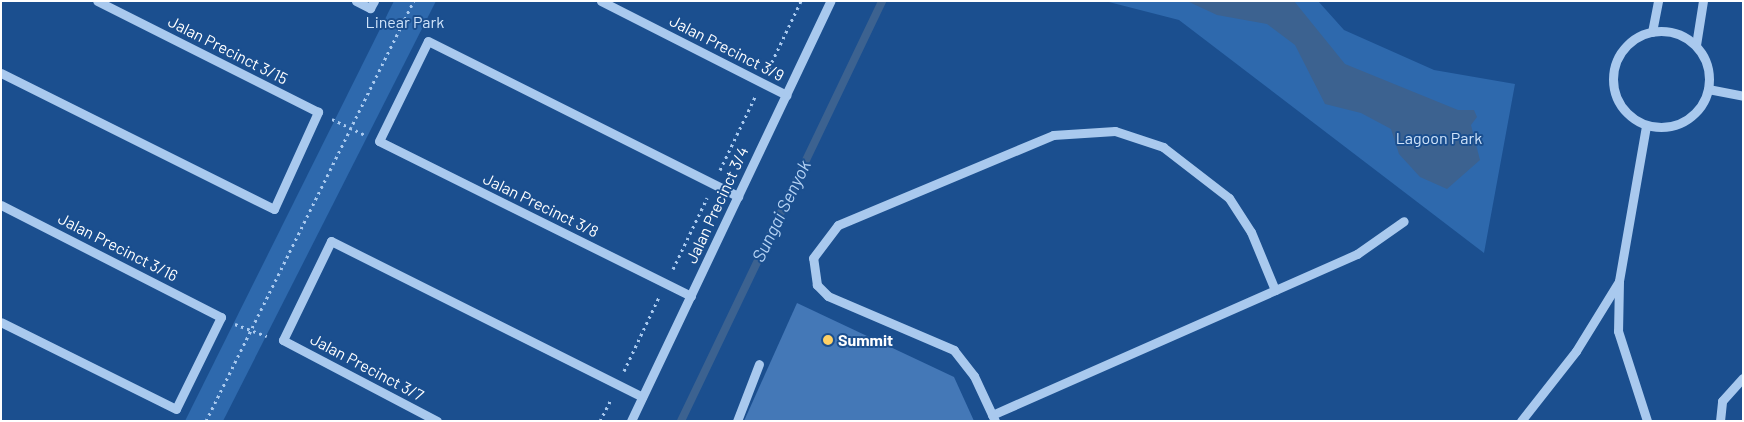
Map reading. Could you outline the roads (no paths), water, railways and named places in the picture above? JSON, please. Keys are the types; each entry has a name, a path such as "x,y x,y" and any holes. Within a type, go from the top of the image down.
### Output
{"street":[{"name":"Jalan Precinct 3/15","path":"1,73 274,210 318,112 97,1"},
{"path":"356,1 370,8 374,1"},
{"name":"Jalan Precinct 3/9","path":"601,1 786,95"},
{"name":"Jalan Precinct 3/4","path":"631,421 830,1"},
{"path":"1652,32 1658,1"},
{"path":"1696,46 1703,1"},
{"path":"1652,32 1683,36 1696,46 1705,58 1708,89 1692,117 1662,128 1646,126 1621,107 1612,77 1624,48 1652,32"},
{"name":"Jalan Precinct 3/8","path":"691,296 379,141 428,41 738,196"},
{"path":"1708,89 1743,96"},
{"path":"1646,126 1619,281 1622,353 1647,421"},
{"path":"1275,290 1251,232 1229,198 1163,147 1115,131 1053,135 853,218 827,234 813,258 817,284 828,296 954,350 974,376 993,418 1357,254 1404,221"},
{"name":"Jalan Precinct 3/16","path":"1,204 221,317 176,409 1,322"},
{"name":"Jalan Precinct 3/7","path":"437,421 283,340 331,241 642,397"},
{"path":"1521,421 1595,325 1619,281"},
{"path":"738,421 759,364"},
{"path":"1720,421 1722,401 1743,378"}],"waterway":[{"name":"Sungai Senyok","path":"681,421 882,1"}],"place":[{"name":"Summit","path":"828,340"}],"park label":[{"name":"Linear Park","path":"405,22"},
{"name":"Lagoon Park","path":"1439,138"}]}
